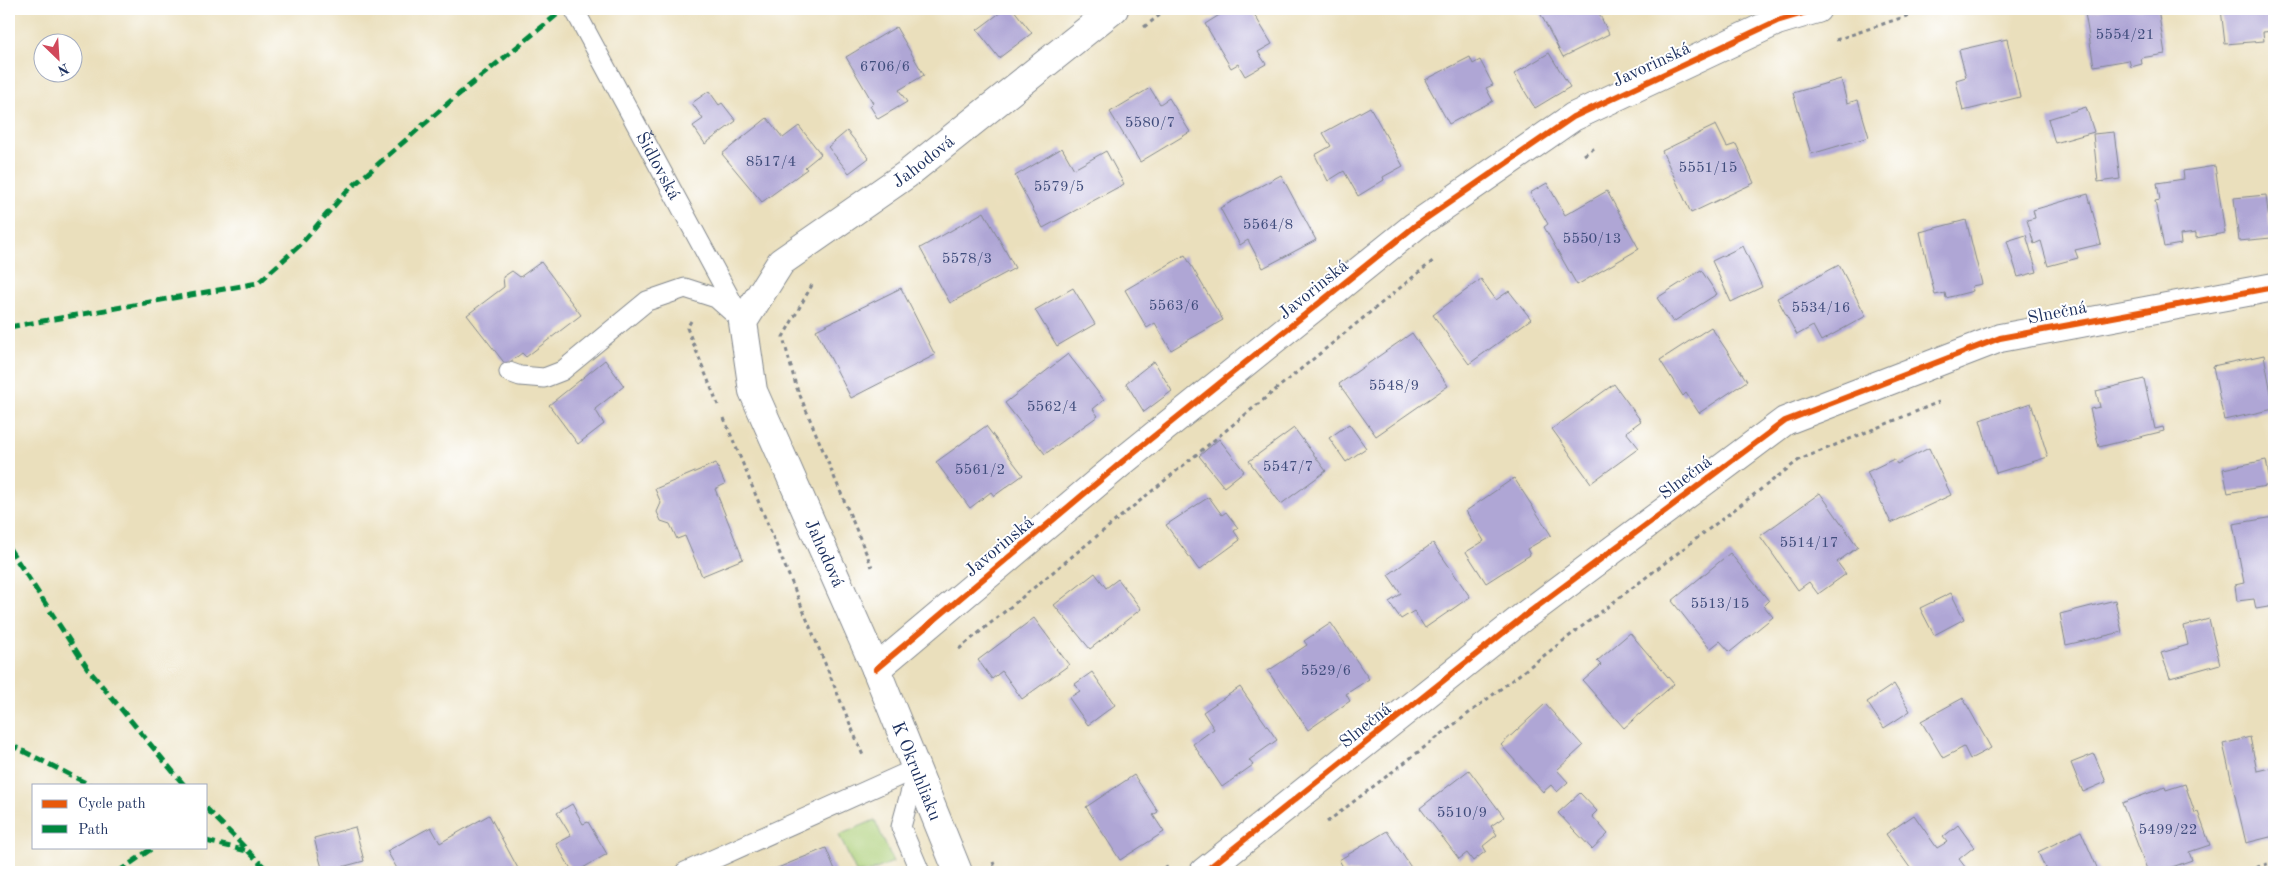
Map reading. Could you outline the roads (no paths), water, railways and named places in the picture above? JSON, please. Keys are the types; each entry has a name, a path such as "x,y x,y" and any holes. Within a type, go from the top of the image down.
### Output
{"street":[{"name":"Jahodová","path":"876,669 753,392 743,322 782,262 906,175 1114,9"},
{"name":"Javorinská","path":"876,669 1123,461 1415,226 1573,117 1777,21 1817,9"},
{"name":"Slnečná","path":"1204,872 1523,618 1785,421 2000,338 2274,287"},
{"name":"K Okruhliaku","path":"876,669 958,872"}],"lane":[{"name":"Šidlovská","path":"574,9 743,322"},
{"path":"509,372 520,376 544,378 562,371 647,301 684,288 716,298 743,322"},
{"path":"685,872 917,768"},
{"path":"917,768 901,826 920,872"}]}
